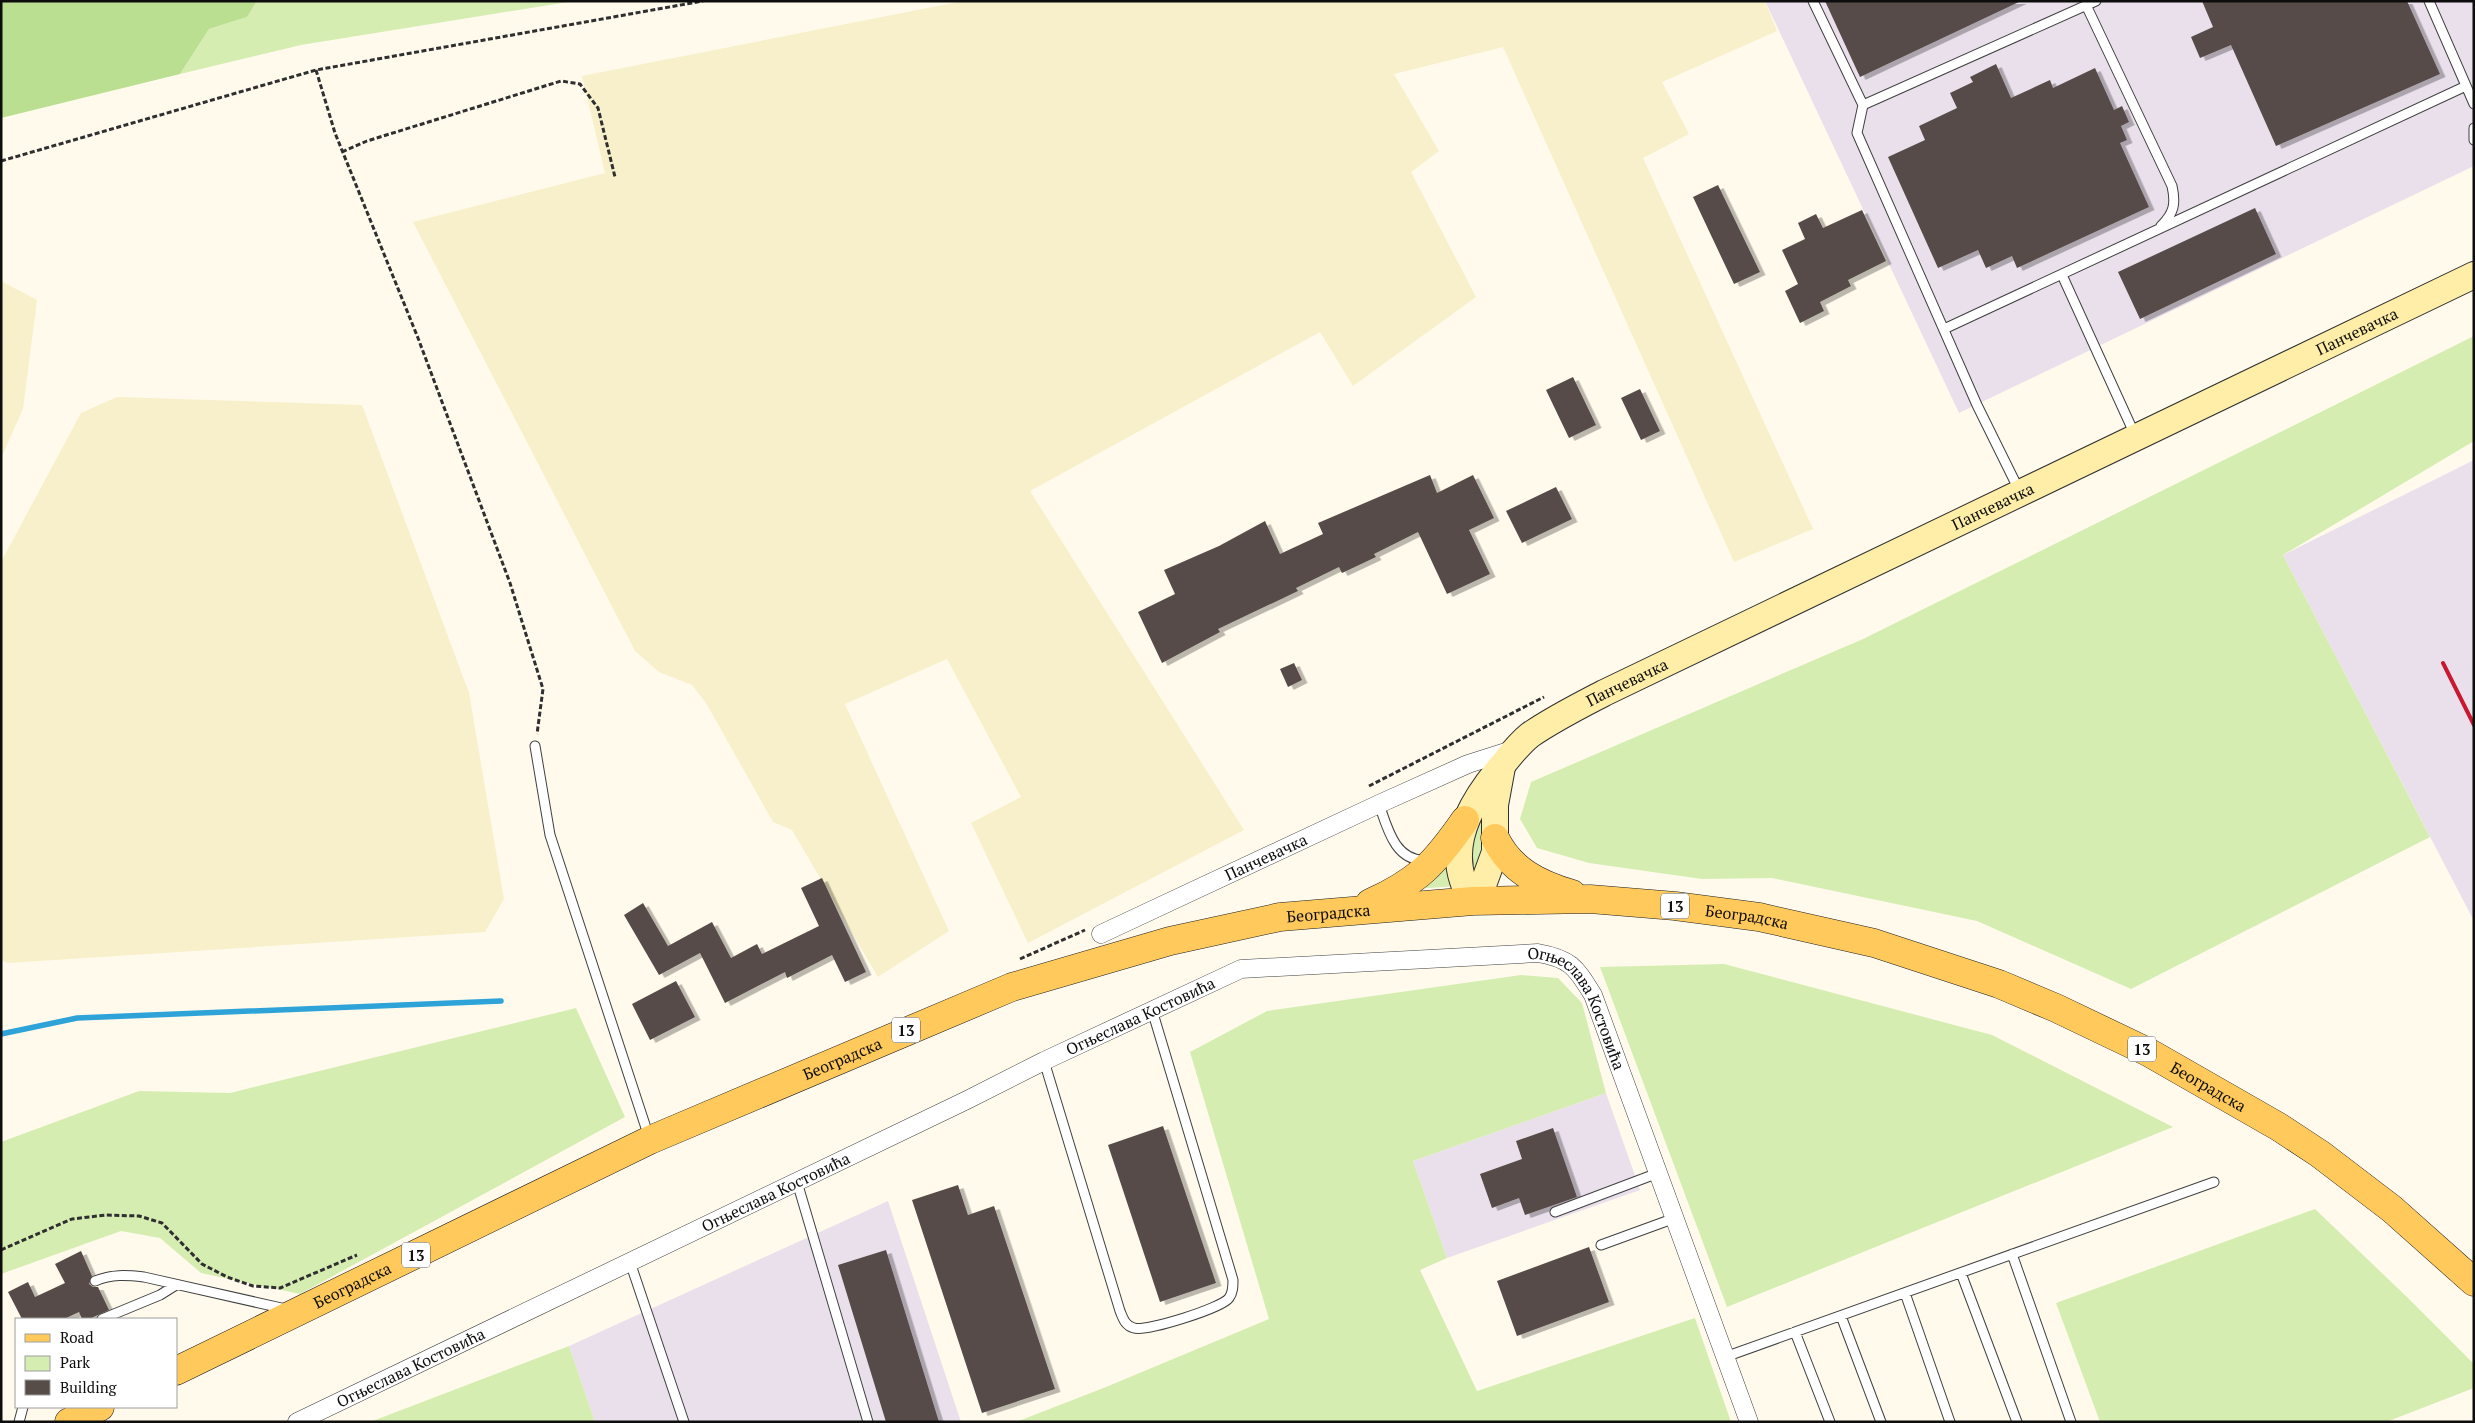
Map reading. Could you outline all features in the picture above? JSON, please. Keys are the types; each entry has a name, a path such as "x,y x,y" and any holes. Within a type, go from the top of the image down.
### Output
{"main road":[{"path":"1358,909 1395,892 1421,875 1466,820"},
{"path":"1496,838 1509,861 1521,872 1537,881 1590,899"},
{"name":"Београдска","path":"178,1370 650,1140 968,1004 1049,975 1242,924 1280,916 1473,901 1590,899 1675,906 1759,917 1831,932 1955,968 2056,1008 2165,1061 2279,1126 2336,1166 2392,1209 2474,1282"},
{"path":"69,1422 98,1408"}],"street":[{"name":"Панчевачка","path":"1096,930 1468,764 1509,756 1547,724 1604,693 2474,275"},
{"path":"1473,901 1463,881 1459,859 1466,820 1481,789 1509,756"},
{"path":"1473,901 1491,864 1496,838 1495,805 1509,756"},
{"name":"Огњеслава Костовића","path":"297,1422 968,1100 1044,1061 1240,970 1513,953 1554,955 1569,962 1593,995 1749,1422"}],"lane":[{"path":"1813,1 1863,105 1858,133 1944,329 2020,492"},
{"path":"1863,105 2096,1"},
{"path":"2429,1 2474,104"},
{"path":"2086,6 2172,186 2176,200 2172,215 2157,230"},
{"path":"1944,329 2466,86"},
{"path":"2474,128 2474,140"},
{"path":"2062,275 2136,437"},
{"path":"535,746 550,835 650,1140"},
{"path":"1379,804 1388,832 1398,848 1420,860 1436,859"},
{"path":"1044,1061 1120,1310 1126,1324 1134,1328 1146,1329 1214,1307 1229,1300 1233,1290 1233,1280 1151,1010"},
{"path":"1555,1212 1658,1173"},
{"path":"797,1182 868,1422"},
{"path":"1726,1357 2214,1182"},
{"path":"1601,1245 1675,1218"},
{"path":"2012,1254 2071,1422"},
{"path":"630,1262 684,1422"},
{"path":"1961,1273 2017,1422"},
{"path":"95,1281 106,1276 124,1275 298,1313"},
{"path":"104,1318 160,1295 176,1285"},
{"path":"1905,1293 1950,1422"},
{"path":"1841,1316 1881,1422"},
{"path":"1795,1332 1830,1422"},
{"path":"19,1422 23,1408"}],"path":[{"path":"1,161 316,70 703,1"},
{"path":"316,70 342,152 418,338 510,582 543,689 535,746"},
{"path":"342,152 367,141 562,81 580,84 598,108 615,177"},
{"path":"1366,788 1553,692"},
{"path":"1012,962 1096,930"},
{"path":"1,1250 72,1219 106,1215 140,1216 162,1223 202,1264 227,1277 253,1286 280,1288 361,1253"}],"shaded area":[{"path":"963,1 1765,1 1777,31 1662,82 1689,134 1643,158 1813,529 1734,562 1503,47 1394,74 1439,151 1411,172 1476,297 1353,386 1320,332 1030,491 1244,830 1028,943 971,823 1021,797 947,659 845,704 949,931 878,977 792,830 773,822 706,703 692,685 659,672 635,651 413,222 605,173 582,76"},
{"path":"1765,1 2474,1 2474,166 1959,413"},
{"path":"1,281 37,300 23,409 1,458"},
{"path":"117,397 362,405 469,693 504,899 485,932 8,963 1,960 1,562 81,413"},
{"path":"2474,460 2474,921 2283,555"},
{"path":"1606,1093 1640,1190 1447,1258 1413,1161"},
{"path":"888,1201 961,1422 595,1422 569,1346"}],"green space":[{"path":"1,1 257,1 247,17 209,29 180,74 1,118"},
{"path":"257,1 574,1 301,45 180,74 209,29 247,17"},
{"path":"2474,336 2474,441 2283,555 2430,837 2131,989 1977,921 1772,878 1702,879 1589,863 1537,848 1520,819 1531,782 1863,639"},
{"path":"1480,820 1487,821 1487,844 1472,881 1469,846"},
{"path":"1450,859 1458,886 1414,889"},
{"path":"1724,964 1992,1035 2173,1127 1727,1307 1600,967"},
{"path":"1521,975 1558,978 1582,1003 1606,1093 1413,1161 1447,1258 1420,1270 1477,1391 1695,1318 1731,1422 1016,1422 1106,1387 1269,1319 1190,1052 1267,1011"},
{"path":"576,1008 625,1117 300,1294 201,1273 160,1238 121,1231 1,1274 1,1142 139,1091 230,1093"},
{"path":"2315,1209 2474,1364 2474,1388 2386,1422 2100,1422 2056,1303"},
{"path":"569,1346 595,1422 370,1422"}],"building":[{"path":"1825,1 2021,1 1860,77"},
{"path":"2202,1 2407,1 2440,74 2276,146 2231,45 2200,58 2191,37 2213,27"},
{"path":"1996,64 2011,98 2050,80 2053,88 2095,68 2114,110 2122,106 2129,122 2121,126 2127,140 2120,143 2149,207 2017,268 2012,256 1986,268 1978,250 1938,268 1888,157 1925,140 1919,126 1957,108 1950,93 1973,82 1970,77"},
{"path":"1718,185 1760,272 1734,284 1693,197"},
{"path":"2255,208 2276,254 2140,319 2118,272"},
{"path":"1862,210 1886,261 1848,280 1851,286 1820,302 1824,311 1800,323 1785,291 1798,284 1782,250 1805,239 1798,223 1816,214 1823,228"},
{"path":"1573,377 1596,425 1569,438 1546,390"},
{"path":"1640,389 1660,431 1641,440 1621,398"},
{"path":"1430,475 1437,493 1473,475 1494,518 1469,530 1490,574 1447,594 1418,532 1374,554 1376,557 1342,573 1339,567 1296,588 1298,591 1218,629 1220,632 1162,663 1138,612 1175,594 1164,570 1219,546 1265,521 1280,554 1323,534 1318,523"},
{"path":"1556,487 1572,519 1522,543 1506,511"},
{"path":"1294,663 1302,680 1288,687 1280,669"},
{"path":"822,878 866,972 845,982 832,955 787,978 785,972 725,1003 700,953 659,975 624,915 643,903 668,946 712,922 731,958 757,944 762,954 819,926 801,888"},
{"path":"676,981 695,1017 650,1040 632,1004"},
{"path":"1163,1126 1216,1283 1160,1302 1108,1145"},
{"path":"1553,1128 1577,1197 1525,1215 1519,1198 1492,1208 1480,1174 1522,1159 1516,1141"},
{"path":"958,1185 968,1215 994,1206 1055,1389 982,1413 912,1200"},
{"path":"1589,1247 1609,1302 1517,1336 1497,1281"},
{"path":"886,1250 939,1422 886,1422 838,1265"},
{"path":"81,1251 92,1276 89,1284 93,1287 98,1287 109,1310 91,1318 82,1318 79,1312 66,1318 21,1318 8,1292 28,1282 35,1297 65,1283 55,1264"}],"waterway":[{"path":"1,1034 77,1018 501,1001"}],"railway":[{"path":"2443,663 2474,725"}]}
